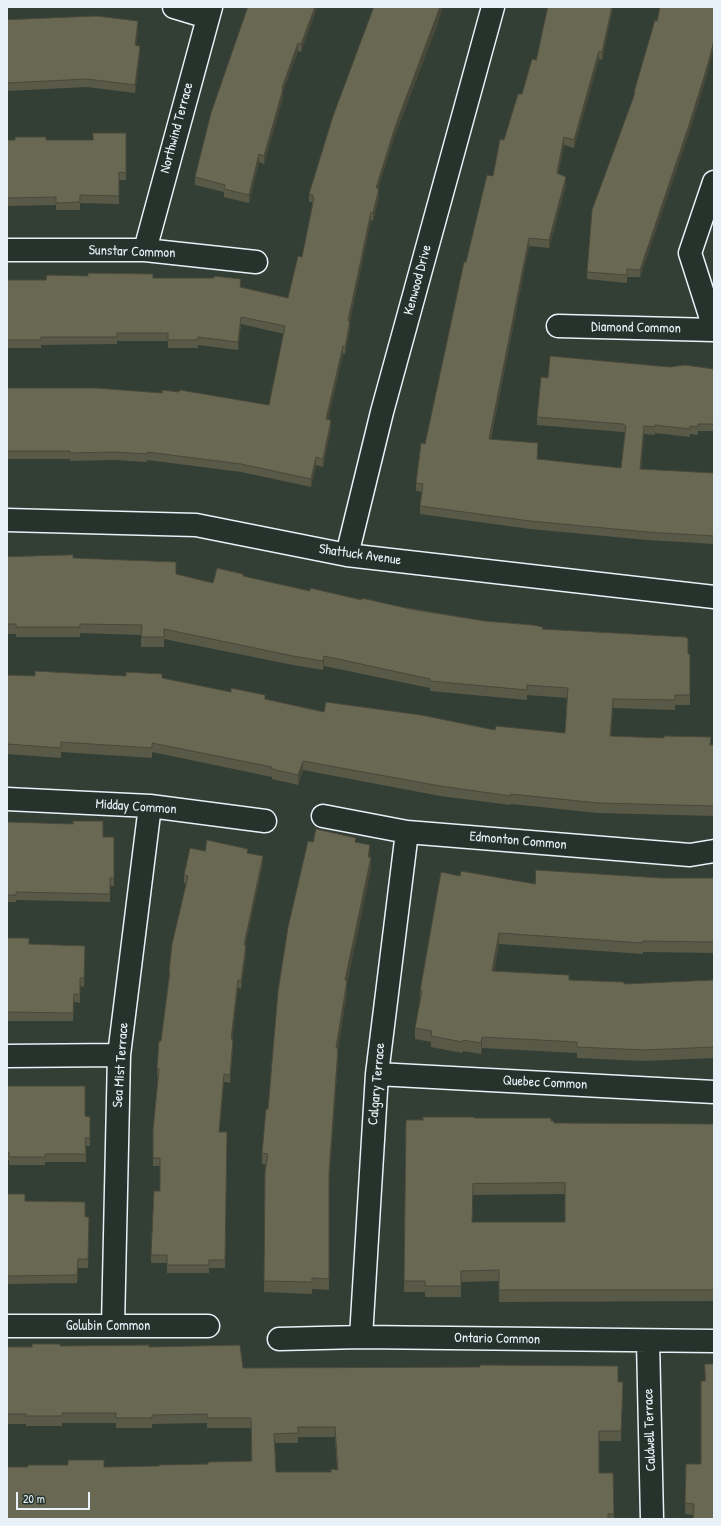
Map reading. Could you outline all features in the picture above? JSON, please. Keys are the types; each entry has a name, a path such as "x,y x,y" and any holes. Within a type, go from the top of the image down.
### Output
{"street":[{"path":"174,7 209,12"},
{"name":"Kenwood Drive","path":"347,555 382,412 493,7"},
{"name":"Northwind Terrace","path":"145,250 209,12"},
{"path":"714,182 690,253 714,329"},
{"name":"Sunstar Common","path":"7,250 145,250 256,262"},
{"name":"Diamond Common","path":"558,326 714,329"},
{"name":"Shattuck Avenue","path":"7,520 196,525 347,555 714,597"},
{"name":"Midday Common","path":"7,799 150,806 265,821"},
{"name":"Sea Mist Terrace","path":"113,1326 119,1055 150,806"},
{"name":"Edmonton Common","path":"323,816 408,832 690,855 714,851"},
{"name":"Calgary Terrace","path":"361,1337 377,1074 408,832"},
{"path":"7,1056 119,1055"},
{"name":"Quebec Common","path":"377,1074 714,1092"},
{"name":"Golubin Common","path":"7,1326 208,1326"},
{"name":"Ontario Common","path":"279,1339 361,1337 714,1341"},
{"name":"Caldwell Terrace","path":"648,1341 652,1519"}],"building":[{"path":"248,7 315,7 301,44 298,43 282,88 283,89 264,156 259,154 249,195 224,189 225,185 195,177 211,113"},
{"path":"374,7 440,7 395,127 376,188 379,188 373,213 371,212 348,321 350,321 345,347 343,346 326,419 331,420 323,459 316,457 311,479 241,464 147,452 147,454 114,452 70,453 70,451 7,451 7,388 96,388 162,393 162,390 179,392 180,390 269,405 285,326 241,317 238,342 198,337 198,340 168,340 168,333 117,333 117,337 41,337 41,340 7,340 7,280 46,280 47,275 88,276 88,273 153,274 153,278 214,278 214,276 241,279 240,287 288,298 298,256 302,257 314,198 312,198 313,195 309,194 333,116"},
{"path":"548,7 612,7 602,52 599,51 574,140 564,137 557,173 566,177 549,240 529,238 489,439 538,443 537,459 621,468 626,426 623,424 537,417 541,377 548,378 550,356 670,367 685,365 714,369 714,424 698,424 698,427 690,426 690,429 655,425 655,427 644,426 640,469 714,473 714,536 647,532 530,521 420,506 423,484 416,483 421,443 425,444 464,262 466,262 487,175 493,176 500,139 504,140 518,94 522,94 532,59 536,60"},
{"path":"660,7 714,7 714,40 708,64 640,270 627,269 627,275 587,272 592,210 635,93 634,92 655,20 657,21"},
{"path":"97,16 138,21 135,45 140,46 135,85 87,79 7,83 7,20"},
{"path":"93,133 126,133 126,173 119,172 119,196 80,195 80,202 56,203 56,197 7,198 7,140 15,140 15,137 46,137 46,140 93,140"},
{"path":"73,555 73,558 176,562 176,574 213,583 217,568 243,574 243,576 310,591 310,588 410,609 485,621 533,625 543,627 542,629 686,637 688,639 688,654 690,654 690,695 675,695 675,700 613,699 610,736 664,738 664,736 711,737 710,745 714,745 714,806 598,803 511,794 511,796 440,786 303,761 298,775 272,769 272,767 152,743 152,748 61,742 61,748 7,744 7,675 35,676 35,671 126,676 126,672 162,674 162,678 231,692 231,688 265,695 265,699 324,712 326,702 421,715 495,730 496,726 565,733 568,688 527,685 527,690 430,681 430,679 324,656 323,661 293,656 164,629 164,637 141,637 142,625 80,624 80,627 16,627 16,624 7,624 7,557"},
{"path":"73,821 103,821 103,837 114,837 114,878 110,878 110,894 16,892 16,895 7,895 7,822 73,824"},
{"path":"316,829 356,838 355,842 370,845 368,857 371,857 345,980 347,981 336,1048 338,1048 329,1173 329,1279 312,1278 312,1282 264,1281 265,1172 268,1154 262,1153 266,1109 268,1109 278,991 288,927 308,841 313,842"},
{"path":"207,840 248,849 247,853 263,856 244,945 246,945 241,981 238,980 231,1039 233,1039 230,1075 224,1074 219,1132 227,1132 225,1260 209,1260 209,1265 167,1265 167,1255 151,1255 154,1191 160,1191 160,1158 153,1158 153,1130 159,1069 157,1068 159,1041 161,1041 172,944 188,876 184,875 190,848 205,851"},
{"path":"536,870 661,878 714,878 714,942 643,941 643,943 499,933 492,971 569,975 569,980 624,982 624,984 714,980 714,1047 644,1050 577,1047 577,1042 482,1037 481,1043 463,1040 462,1042 431,1036 432,1031 415,1028 441,872 460,876 461,871 535,884"},
{"path":"7,938 29,938 29,944 85,946 84,978 80,978 80,994 74,994 73,1013 7,1012"},
{"path":"7,1086 85,1086 85,1116 90,1117 90,1138 85,1138 86,1154 45,1154 45,1157 9,1157 9,1152 7,1152"},
{"path":"423,1117 551,1118 551,1121 554,1121 554,1123 714,1124 714,1290 499,1290 499,1270 461,1271 461,1286 425,1286 425,1281 404,1281 406,1120 423,1120","holes":["565,1183 565,1222 472,1222 473,1184"]},
{"path":"7,1194 25,1194 25,1201 85,1202 85,1217 89,1217 88,1259 78,1259 77,1275 7,1276"},
{"path":"32,1344 60,1344 60,1346 149,1345 149,1347 240,1345 243,1368 480,1367 480,1365 618,1366 618,1382 623,1382 621,1431 599,1431 599,1473 613,1473 614,1514 608,1514 608,1519 7,1519 7,1467 28,1467 28,1465 68,1465 68,1460 104,1460 104,1467 159,1466 208,1464 208,1462 252,1461 251,1418 207,1418 207,1414 152,1415 152,1418 116,1418 116,1413 62,1413 62,1416 26,1416 26,1414 7,1414 7,1347 32,1347","holes":["298,1427 335,1427 338,1470 331,1469 331,1472 276,1472 274,1434 298,1433"]},
{"path":"705,1364 714,1364 714,1519 693,1519 694,1504 685,1503 686,1464 701,1464 701,1381 705,1381"}]}
